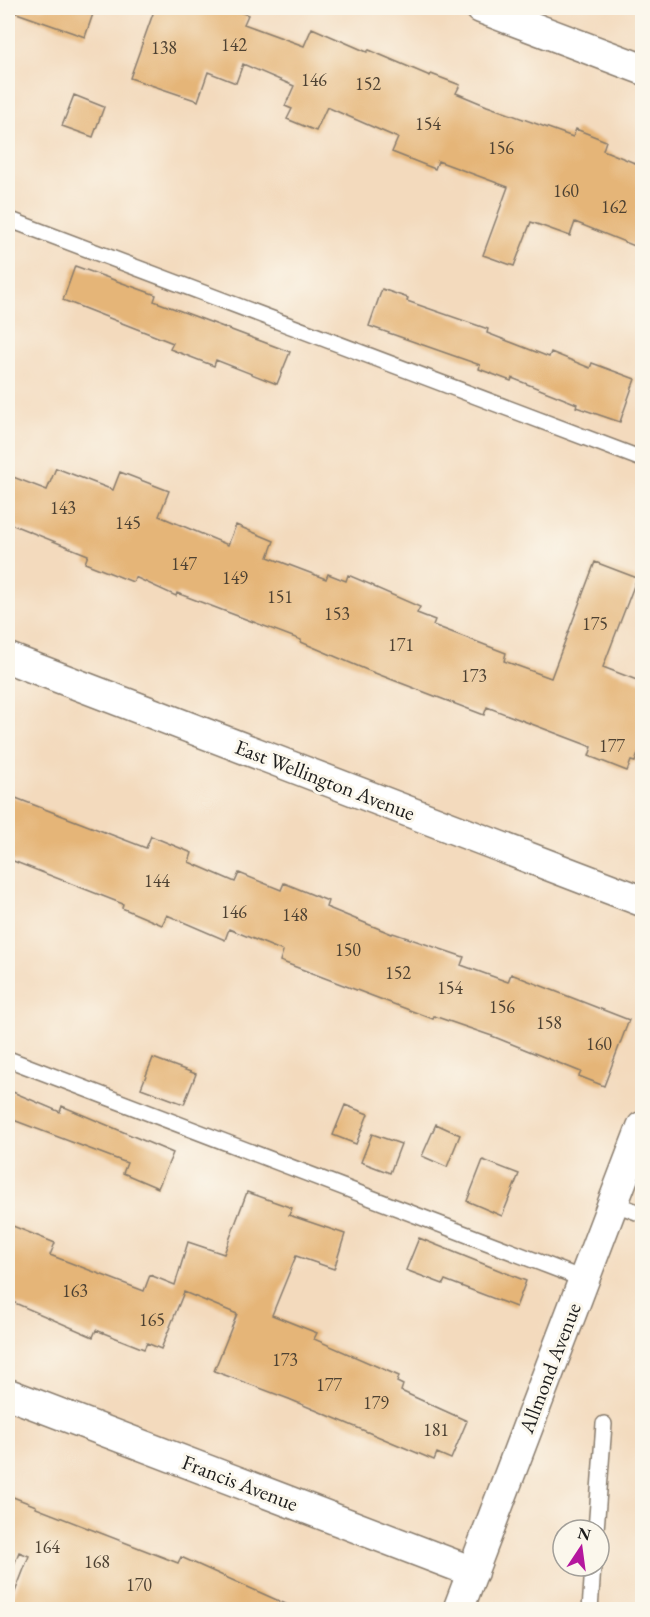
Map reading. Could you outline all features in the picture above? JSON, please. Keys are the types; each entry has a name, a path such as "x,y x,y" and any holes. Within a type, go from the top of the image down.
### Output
{"street":[{"path":"481,8 642,69"},
{"name":"East Wellington Avenue","path":"8,658 642,901"},
{"name":"Allmond Avenue","path":"458,1610 642,1126"},
{"name":"Francis Avenue","path":"8,1394 473,1572"}],"lane":[{"path":"8,219 642,459"},
{"path":"8,1059 583,1279"},
{"path":"613,1203 642,1214"},
{"path":"597,1518 604,1424"},
{"path":"590,1610 592,1578"}],"building":[{"path":"12,8 95,8 85,37 11,11"},
{"path":"155,8 229,8 248,15 244,24 304,46 312,28 367,52 369,50 430,76 431,74 460,85 456,93 487,106 573,137 576,129 606,141 603,150 642,166 642,249 575,222 570,236 531,222 514,266 483,255 508,187 438,161 435,169 392,152 398,138 327,107 316,131 287,119 292,109 285,106 294,86 243,64 236,83 208,72 198,101 130,78"},
{"path":"74,95 104,107 93,137 62,126"},
{"path":"75,266 156,295 154,301 290,352 277,384 216,360 214,366 170,349 173,343 63,300"},
{"path":"382,289 408,298 407,301 488,329 487,333 549,357 551,352 590,368 592,363 635,379 620,422 576,407 577,404 512,378 511,381 479,369 480,365 369,326"},
{"path":"56,468 113,490 120,472 169,491 159,516 228,545 236,525 274,541 268,557 326,579 328,574 346,581 348,575 374,586 420,607 417,613 435,620 433,625 506,653 504,661 551,678 595,562 637,578 603,667 642,682 642,743 635,762 631,761 627,771 589,756 592,747 487,707 484,715 367,670 301,642 301,640 177,593 176,596 135,577 133,582 85,563 88,555 8,523 8,475 47,490"},
{"path":"8,795 146,848 151,836 192,853 189,862 235,882 239,873 281,890 284,883 328,901 326,907 392,934 464,957 461,965 508,982 511,974 629,1020 604,1086 579,1076 581,1072 492,1036 434,1016 433,1019 280,961 283,951 229,929 225,940 167,915 162,925 122,908 123,904 8,859"},
{"path":"153,1058 196,1074 184,1104 141,1088"},
{"path":"8,1090 60,1112 62,1106 173,1153 158,1188 123,1173 127,1163 8,1118"},
{"path":"345,1105 368,1114 356,1144 333,1135"},
{"path":"436,1124 460,1135 447,1167 422,1156"},
{"path":"372,1134 401,1144 390,1173 361,1162"},
{"path":"483,1160 519,1174 502,1216 467,1201"},
{"path":"247,1192 292,1208 289,1215 345,1234 334,1269 296,1256 272,1315 317,1333 314,1339 399,1376 397,1382 403,1385 401,1391 467,1421 451,1459 437,1453 434,1460 289,1399 214,1371 237,1314 184,1292 161,1349 147,1343 144,1349 96,1330 93,1337 8,1300 8,1224 55,1243 50,1255 144,1291 150,1275 175,1285 188,1242 224,1254"},
{"path":"419,1238 526,1281 516,1307 445,1280 443,1284 406,1270"},
{"path":"8,1495 178,1563 181,1557 299,1610 8,1610 29,1556 19,1552 10,1575 8,1575"}]}
